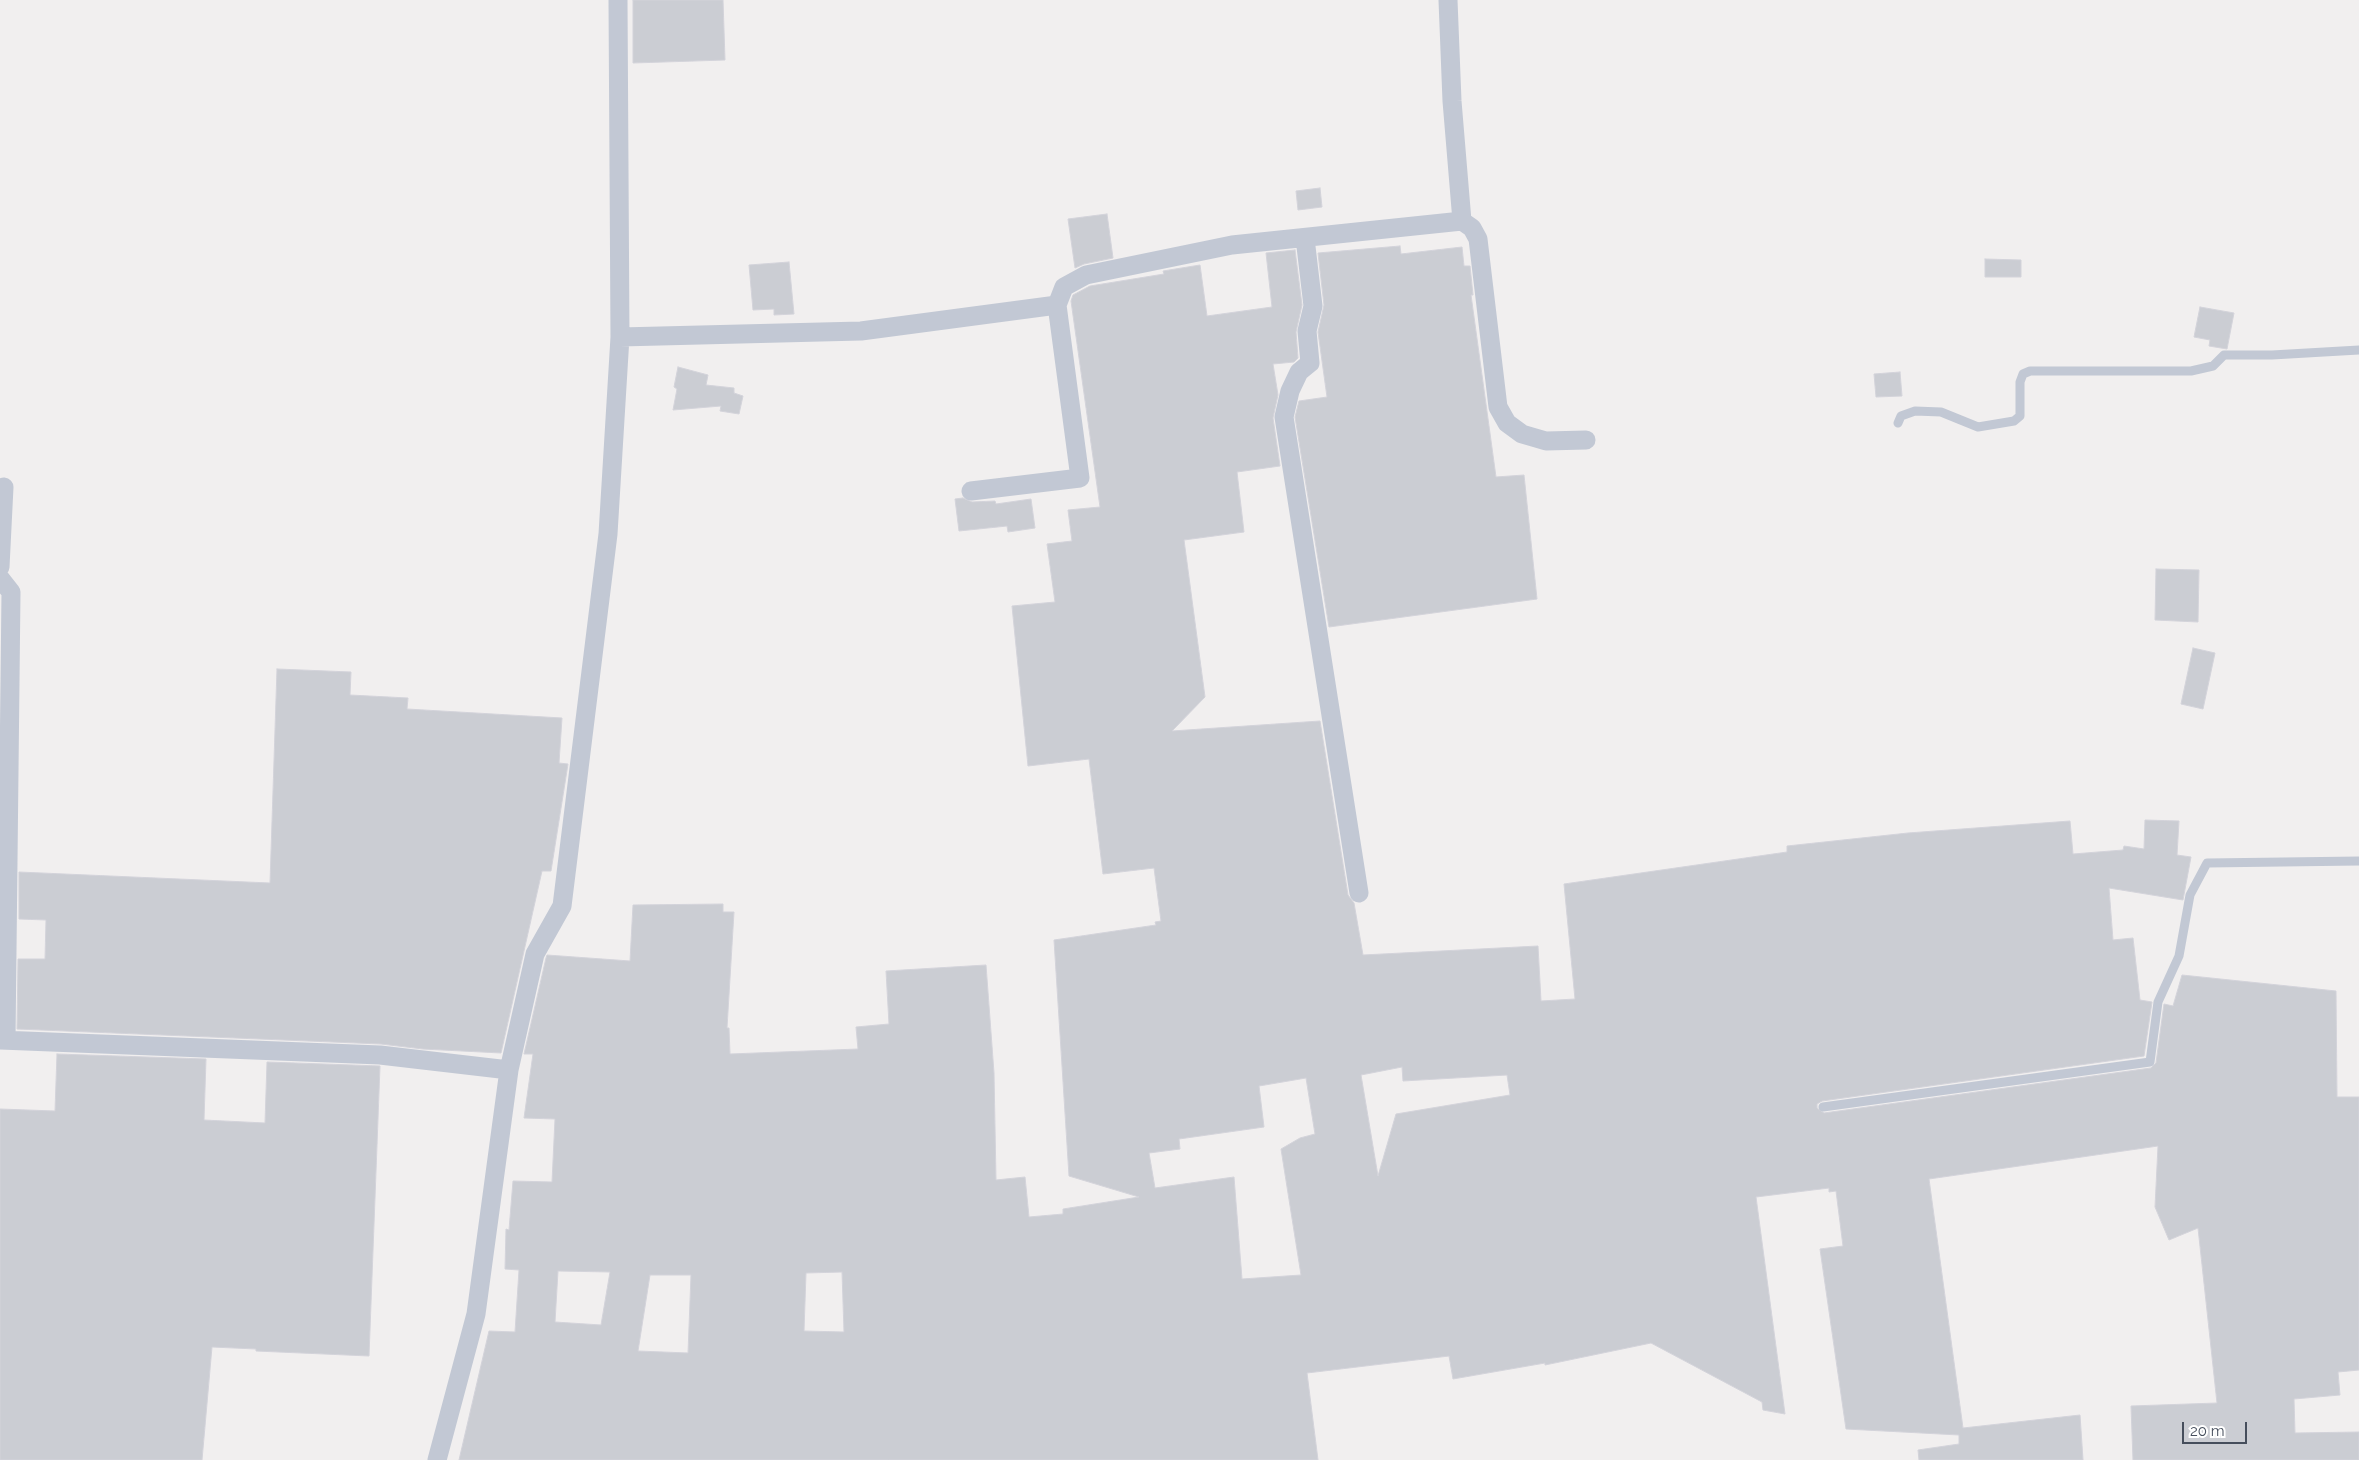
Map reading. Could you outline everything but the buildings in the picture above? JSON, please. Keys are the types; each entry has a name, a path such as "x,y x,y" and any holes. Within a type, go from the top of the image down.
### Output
{"street":[{"path":"437,1460 476,1314 509,1070 535,954 562,906 608,534 620,337 618,0"},
{"path":"1448,0 1452,101 1462,221"},
{"path":"971,491 1080,478 1057,305 1064,287 1086,275 1232,245 1462,221 1472,228 1478,239 1498,407 1507,423 1522,434 1546,441 1586,440"},
{"path":"1306,238 1312,306 1307,331 1310,363 1299,372 1293,385 1284,417 1359,894"},
{"path":"620,337 861,331 1057,305"},
{"path":"0,567 4,487"},
{"path":"0,578 11,592 3,1040 380,1055 509,1070"}],"lane":[{"path":"1898,424 1900,416 1915,411 1941,412 1978,427 2014,422 2020,416 2020,382 2023,374 2030,371 2191,371 2213,366 2224,355 2359,350"},
{"path":"1823,1107 2150,1062 2158,1002 2179,956 2190,895 2207,863 2359,861"}]}
